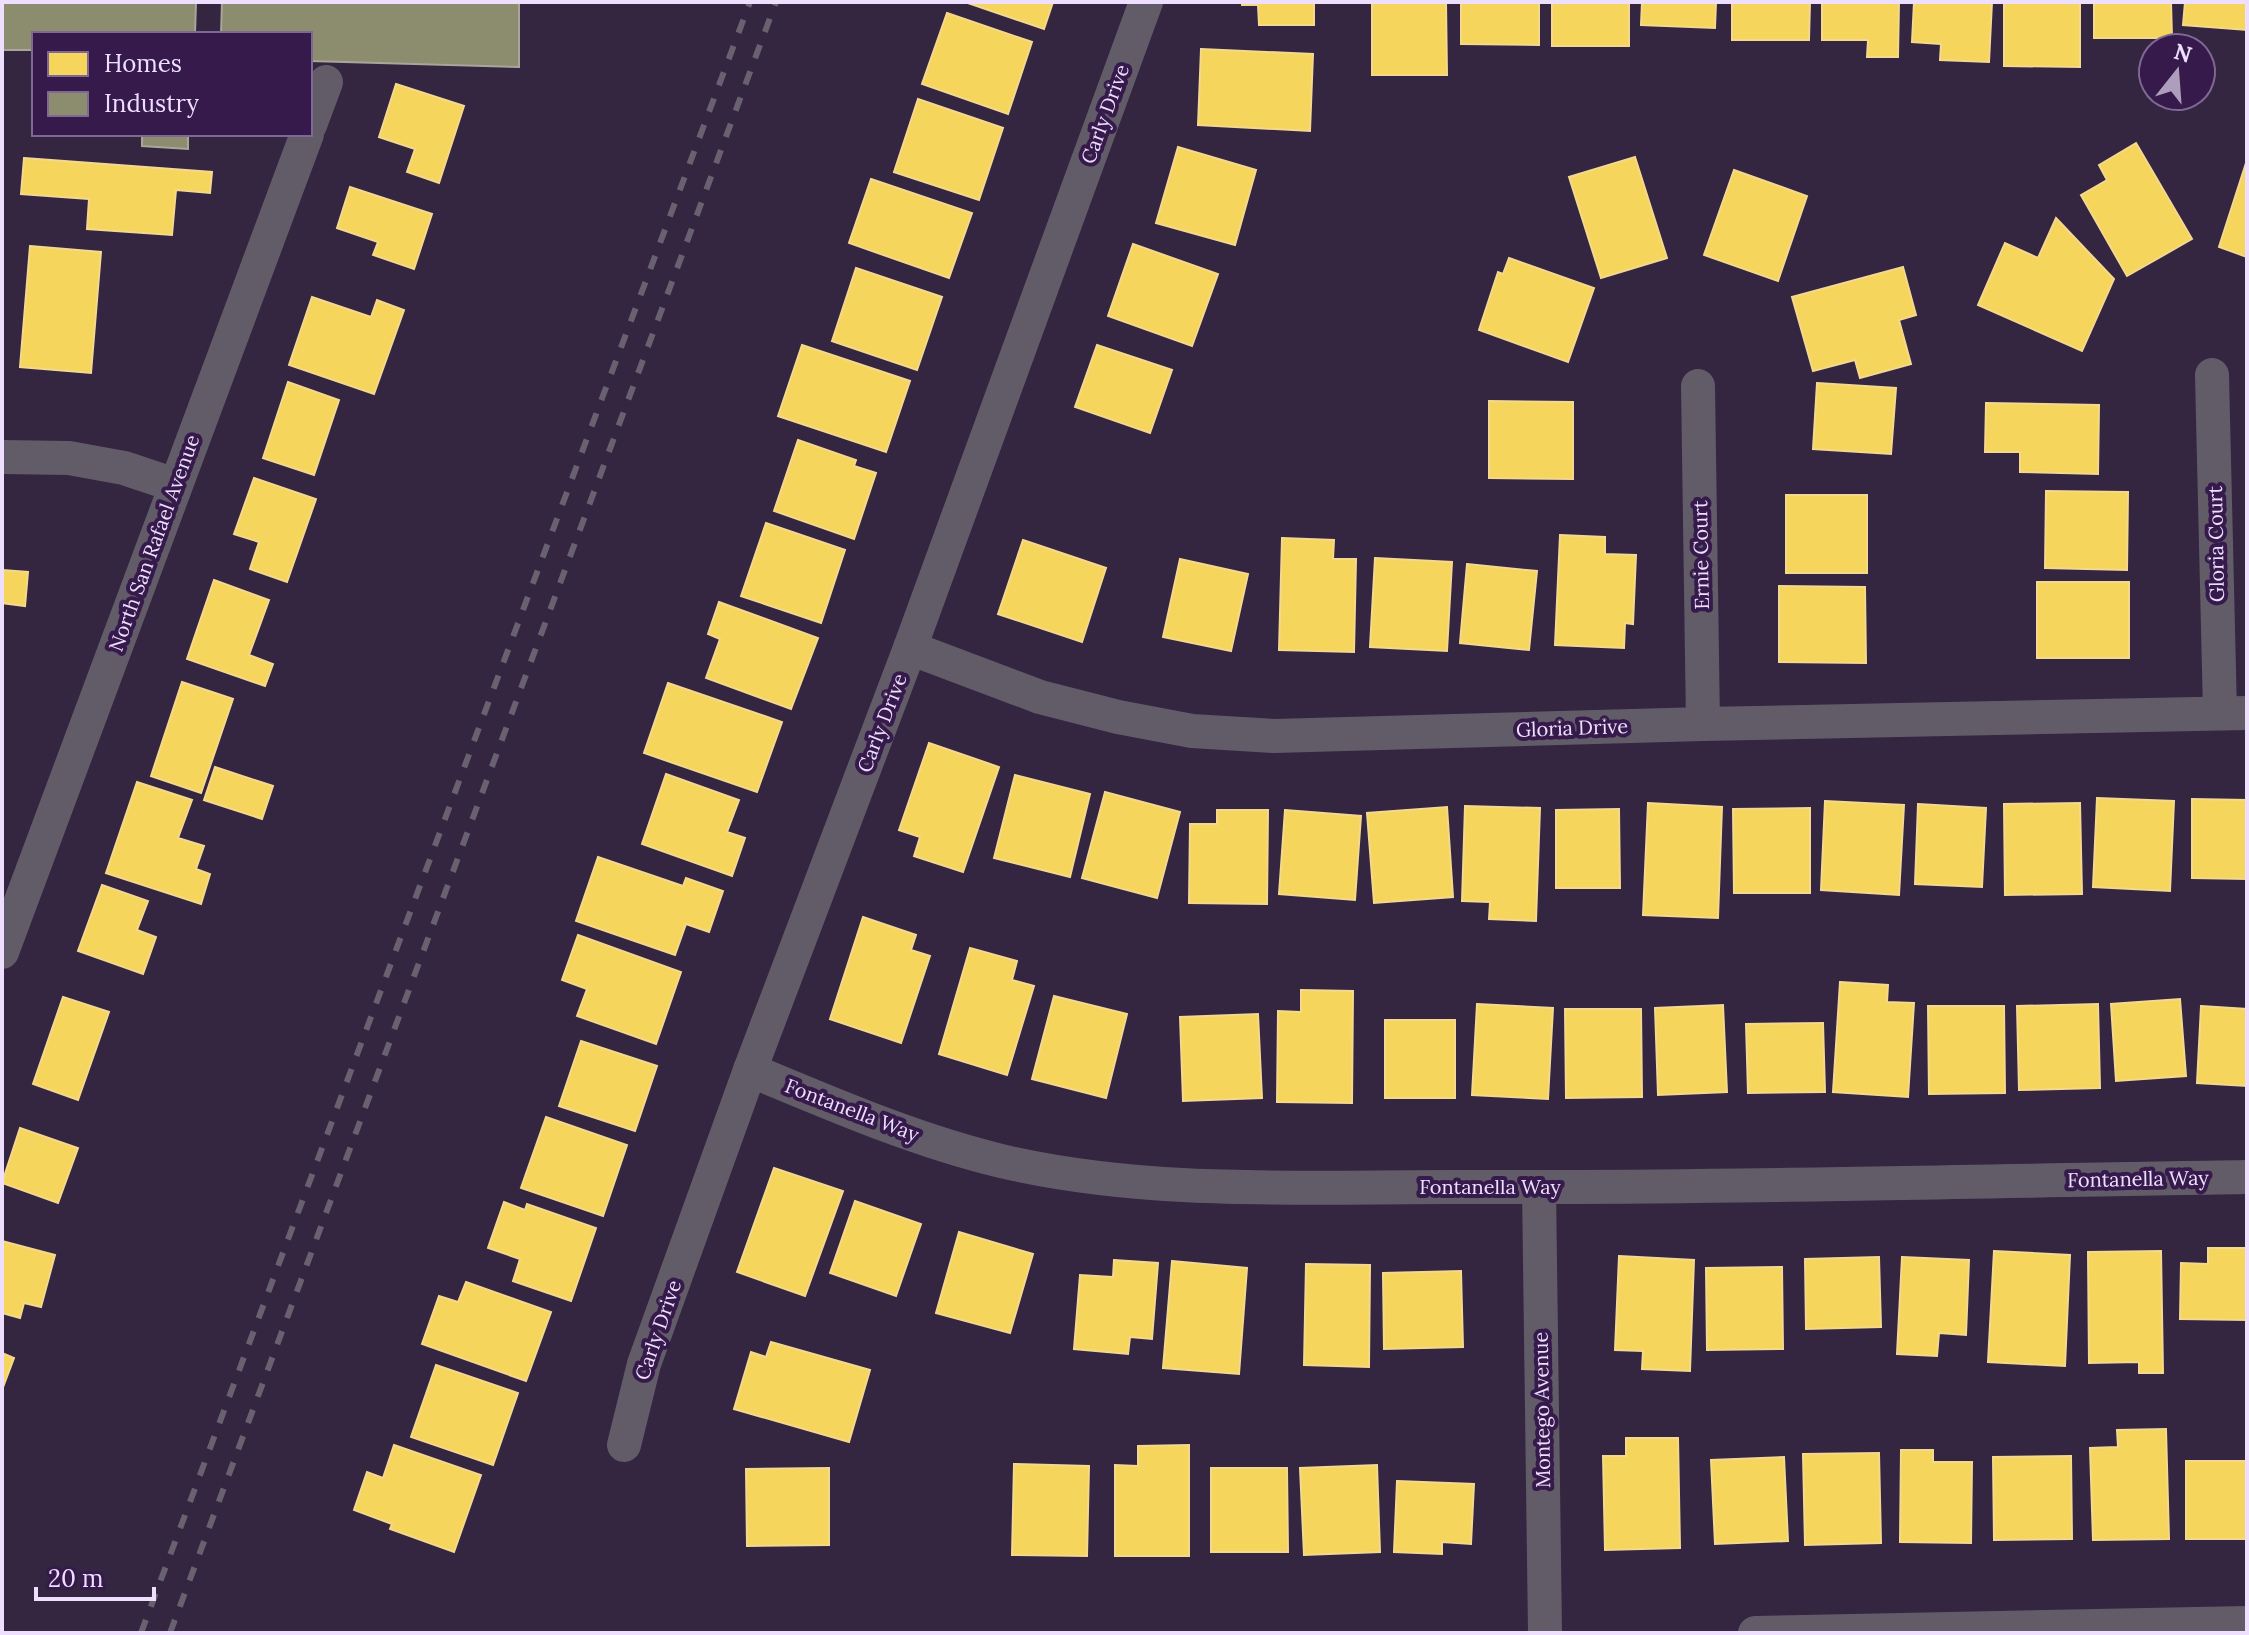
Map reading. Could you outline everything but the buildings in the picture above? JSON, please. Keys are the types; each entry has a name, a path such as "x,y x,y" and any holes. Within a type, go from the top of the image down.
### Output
{"street":[{"name":"Carly Drive","path":"624,1445 644,1364 750,1070 910,648 1146,2"},
{"path":"312,120 326,82"},
{"name":"North San Rafael Avenue","path":"2,952 306,136"},
{"name":"Gloria Court","path":"2212,375 2234,713"},
{"name":"Ernie Court","path":"1698,386 1703,724"},
{"path":"2,457 69,458 124,468 175,485"},
{"name":"Gloria Drive","path":"910,648 1040,697 1118,717 1192,731 1274,736 2234,713"},
{"name":"Fontanella Way","path":"750,1070 892,1128 1000,1161 1104,1179 1194,1186 1539,1188 2247,1177"},
{"name":"Montego Avenue","path":"1539,1188 1545,1633"},
{"path":"1755,1633 2247,1623"}],"railway":[{"path":"141,1633 750,2"},
{"path":"170,1633 776,2"}]}
